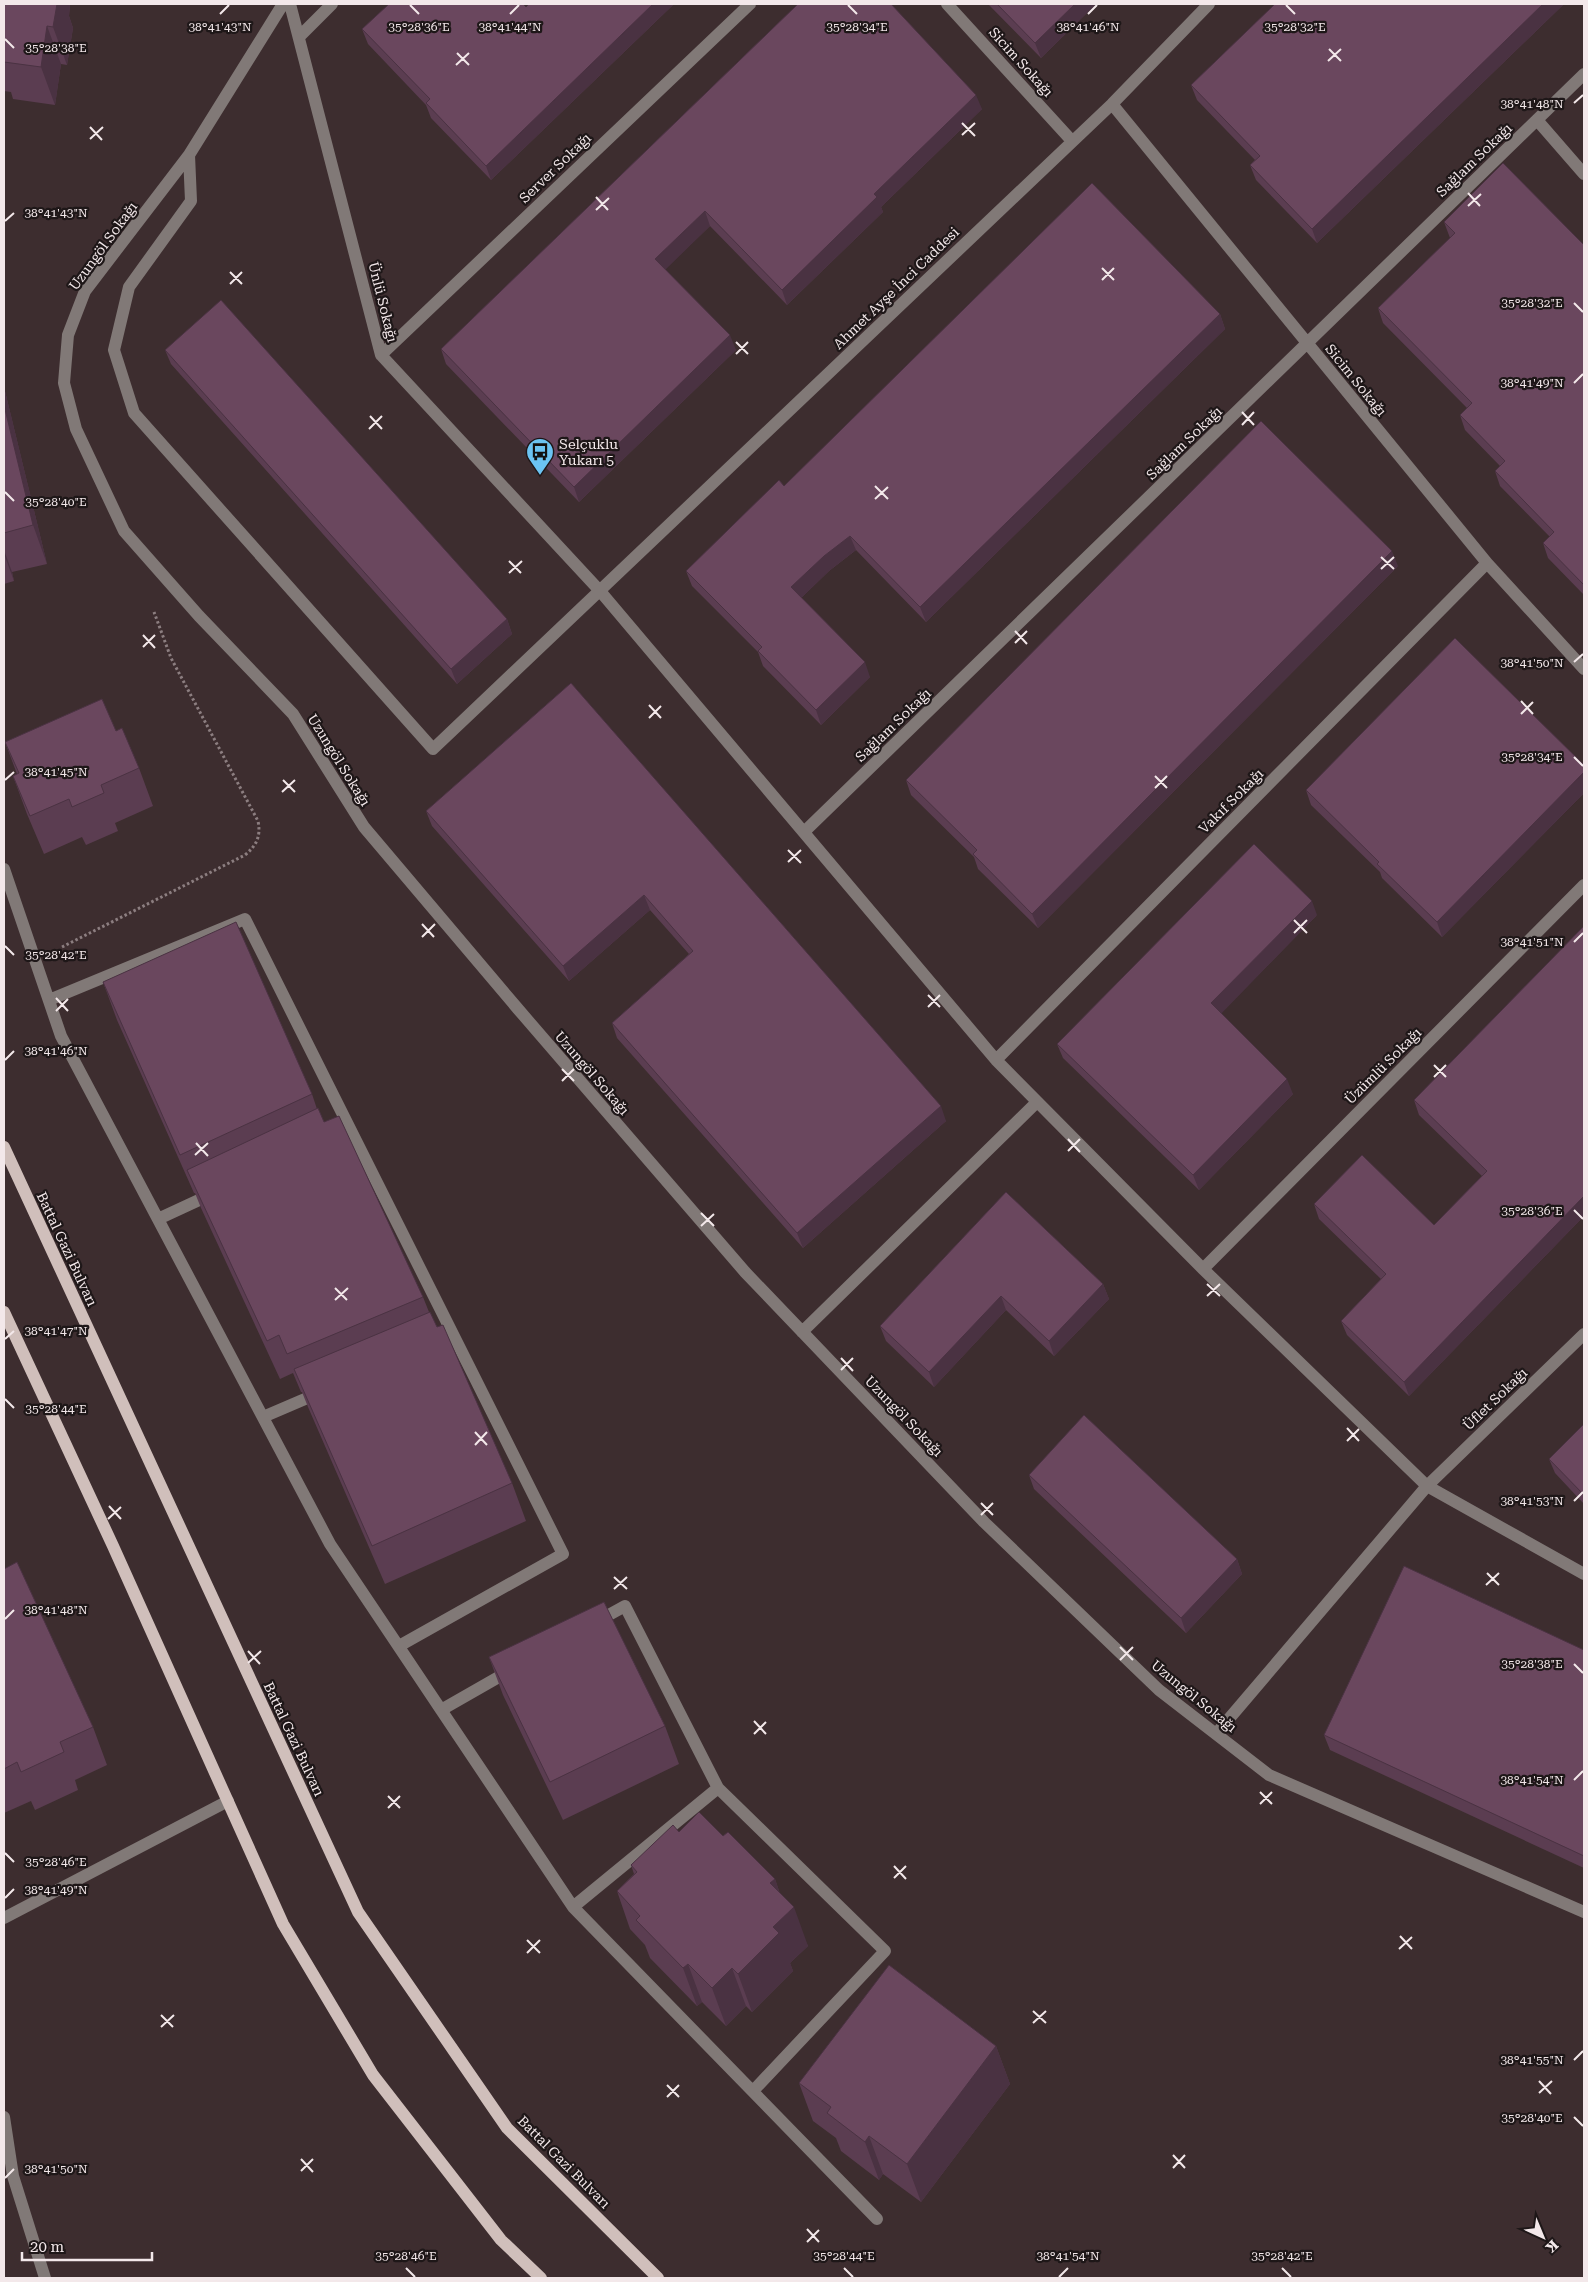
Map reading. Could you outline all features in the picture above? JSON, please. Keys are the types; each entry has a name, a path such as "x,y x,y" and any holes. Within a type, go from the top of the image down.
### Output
{"main road":[{"name":"Battal Gazi Bulvarı","path":"4,1147 358,1912 507,2128 658,2278"},
{"path":"4,1312 109,1537 283,1924 373,2075 501,2240 542,2278"}],"street":[{"name":"Uzungöl Sokağı","path":"283,4 189,155 85,291 68,335 64,382 76,429 124,531 199,616 293,714 364,827 744,1272 984,1522 1159,1690 1269,1775 1584,1912"},
{"name":"Ünlü Sokağı","path":"290,4 381,355 600,591 996,1060 1037,1102 1203,1269 1427,1486 1584,1574"},
{"path":"299,36 332,4"},
{"name":"Server Sokağı","path":"381,355 750,4"},
{"name":"Sicim Sokağı","path":"947,4 1072,141"},
{"name":"Ahmet Ayşe İnci Caddesi","path":"189,155 192,200 129,287 114,350 134,413 433,749 1112,104 1209,4"},
{"name":"Sağlam Sokağı","path":"804,832 1584,74"},
{"name":"Sicim Sokağı","path":"1112,104 1487,563 1584,669"},
{"path":"1537,120 1584,174"},
{"name":"Vakıf Sokağı","path":"996,1060 1487,563"},
{"path":"4,869 61,1036 330,1544 573,1907 877,2219"},
{"name":"Üzümlü Sokağı","path":"1203,1269 1584,885"},
{"path":"49,1000 245,919 346,1131 563,1554 399,1646"},
{"path":"802,1332 1037,1102"},
{"path":"158,1219 219,1191"},
{"name":"Üflet Sokağı","path":"1216,1734 1427,1486 1584,1334"},
{"path":"263,1417 327,1390"},
{"path":"583,1629 625,1606 718,1788 885,1951 753,2091"},
{"path":"441,1710 525,1662"},
{"path":"573,1907 718,1788"},
{"path":"4,1918 228,1801"},
{"path":"4,2118 13,2176 45,2278"}],"path":[{"path":"35,961 245,855 252,850 259,836 258,821 171,658 151,604"}],"building":[{"path":"4,4 57,4 53,27 47,26 41,67 4,62"},
{"path":"389,4 523,4 526,7 529,4 653,4 486,166 426,103 430,99 362,29"},
{"path":"798,4 891,4 976,95 874,194 877,197 782,290 705,211 655,259 730,335 574,487 441,349"},
{"path":"997,4 1075,4 1035,43"},
{"path":"1275,4 1543,4 1312,229 1250,165 1260,156 1191,85"},
{"path":"1503,163 1584,245 1584,585 1543,543 1554,532 1495,471 1505,461 1460,415 1472,403 1378,308 1455,233 1444,222"},
{"path":"1092,183 1220,314 920,607 850,536 824,556 791,587 865,662 816,710 758,651 762,647 686,571 779,480 784,486"},
{"path":"221,300 507,619 451,669 165,350"},
{"path":"4,405 33,525 4,533"},
{"path":"1261,421 1392,551 1032,914 973,854 977,850 906,780"},
{"path":"1455,638 1584,765 1584,772 1437,922 1377,864 1379,862 1306,790"},
{"path":"571,683 941,1106 797,1233 612,1023 693,951 644,895 563,966 426,811"},
{"path":"102,699 116,731 122,728 139,768 101,785 104,793 72,807 69,799 30,816 13,776 19,773 5,742"},
{"path":"1254,844 1312,901 1211,1003 1287,1079 1193,1175 1057,1044"},
{"path":"236,922 312,1094 180,1155 103,982"},
{"path":"1584,926 1584,1196 1404,1382 1341,1321 1386,1274 1314,1204 1362,1155 1434,1225 1487,1171 1414,1100"},
{"path":"318,1108 324,1122 339,1116 423,1297 287,1354 279,1335 267,1341 187,1170"},
{"path":"1006,1192 1103,1284 1049,1341 1001,1296 929,1372 880,1326"},
{"path":"430,1312 437,1327 443,1325 512,1483 372,1546 294,1369"},
{"path":"1084,1415 1237,1559 1181,1618 1029,1475"},
{"path":"1584,1424 1584,1495 1549,1459"},
{"path":"17,1562 93,1727 60,1742 64,1752 21,1772 17,1762 4,1769 4,1569"},
{"path":"1404,1566 1584,1650 1584,1856 1324,1735"},
{"path":"604,1602 665,1726 550,1782 489,1657"},
{"path":"699,1812 723,1836 728,1832 775,1879 770,1883 794,1907 773,1927 779,1933 738,1974 732,1968 712,1988 688,1964 683,1968 636,1920 640,1916 617,1891 637,1872 631,1865 673,1825 679,1832"},
{"path":"889,1965 996,2046 907,2164 869,2136 865,2142 827,2113 831,2107 799,2083"}],"place":[{"name":"Selçuklu Yukarı 5","path":"540,476"}]}
